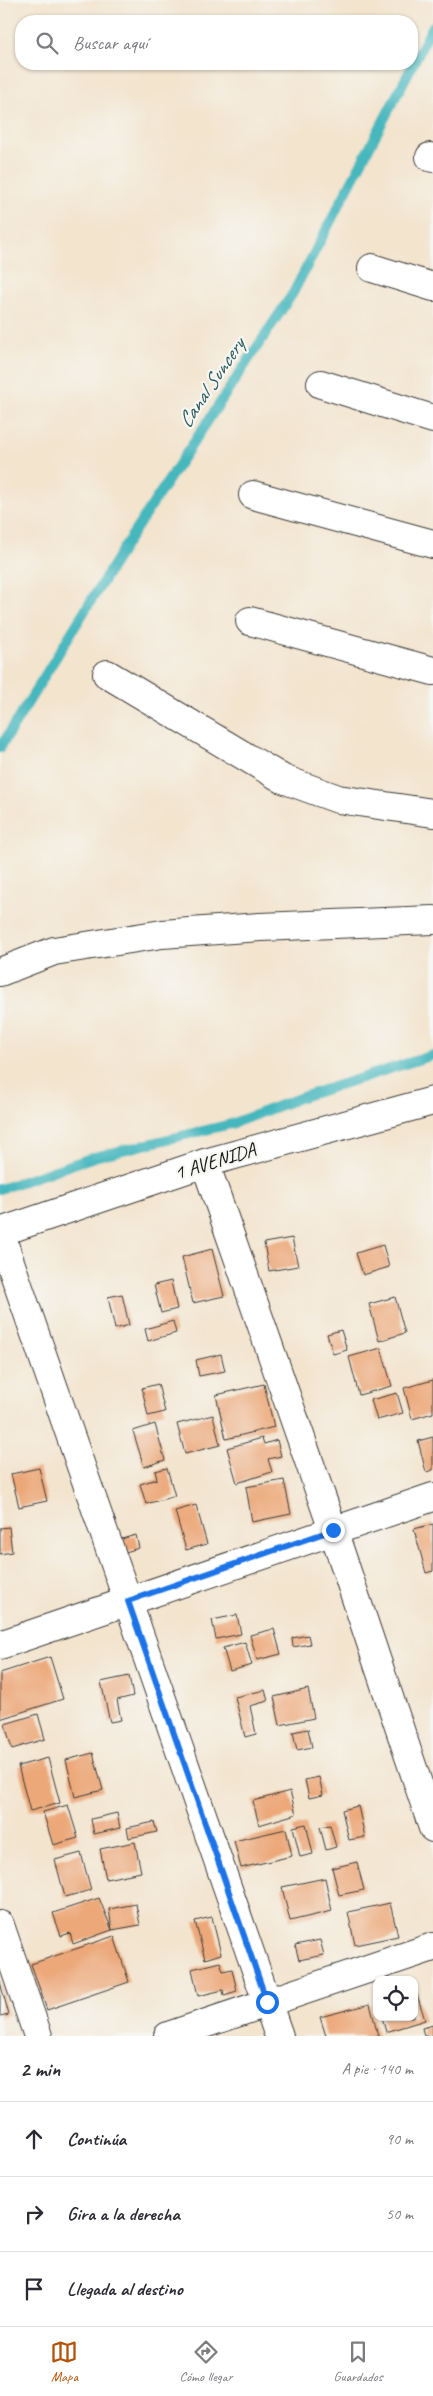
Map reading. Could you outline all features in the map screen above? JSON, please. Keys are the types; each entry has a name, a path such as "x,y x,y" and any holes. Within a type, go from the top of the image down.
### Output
{"street":[{"path":"372,268 433,287"},
{"path":"321,384 433,419"},
{"path":"253,495 433,544"},
{"path":"250,622 433,671"},
{"path":"107,674 283,779 338,799 433,813"},
{"path":"0,972 54,951 162,934 260,927 433,920"},
{"name":"1 AVENIDA","path":"0,1232 205,1163 431,1109"},
{"path":"205,1163 333,1530 433,1828"},
{"path":"0,1232 279,2036"},
{"path":"0,1645 433,1497"},
{"path":"0,1925 38,2036"},
{"path":"168,2036 433,1947"}],"building":[{"path":"292,1238 298,1266 269,1271 264,1243"},
{"path":"383,1245 389,1267 363,1275 356,1253"},
{"path":"212,1249 224,1296 193,1303 182,1257"},
{"path":"171,1281 177,1309 161,1313 154,1285"},
{"path":"122,1294 129,1325 115,1329 108,1297"},
{"path":"395,1297 405,1333 379,1341 369,1304"},
{"path":"173,1321 176,1333 148,1341 145,1329"},
{"path":"341,1330 347,1350 333,1354 327,1334"},
{"path":"381,1348 392,1386 359,1395 349,1357"},
{"path":"221,1354 225,1371 199,1376 196,1360"},
{"path":"433,1380 433,1413 412,1419 404,1388"},
{"path":"158,1384 165,1412 148,1416 142,1388"},
{"path":"264,1384 274,1427 226,1439 216,1395"},
{"path":"397,1393 403,1413 377,1420 371,1400"},
{"path":"213,1415 220,1445 185,1454 177,1424"},
{"path":"155,1424 165,1460 144,1467 133,1431"},
{"path":"433,1437 433,1470 426,1472 418,1441"},
{"path":"262,1438 264,1444 277,1440 281,1456 268,1459 272,1472 237,1483 227,1448"},
{"path":"39,1468 47,1501 19,1507 11,1474"},
{"path":"167,1468 175,1496 146,1504 140,1484 157,1479 155,1471"},
{"path":"284,1480 291,1514 252,1522 246,1487"},
{"path":"196,1505 207,1544 186,1550 175,1511"},
{"path":"433,1524 433,1571 426,1573 414,1529"},
{"path":"9,1527 12,1552 0,1554 0,1528"},
{"path":"136,1535 139,1548 122,1553 118,1540"},
{"path":"237,1615 241,1634 216,1639 212,1620"},
{"path":"274,1629 281,1654 257,1660 250,1635"},
{"path":"308,1635 310,1644 293,1647 292,1638"},
{"path":"245,1642 252,1665 230,1671 223,1648"},
{"path":"50,1657 63,1699 0,1719 0,1673"},
{"path":"129,1676 133,1696 117,1700 121,1720 110,1722 101,1682"},
{"path":"308,1689 314,1718 280,1725 274,1697"},
{"path":"265,1690 268,1701 250,1706 256,1734 245,1737 235,1697"},
{"path":"38,1714 45,1739 12,1749 5,1724"},
{"path":"308,1729 312,1747 297,1750 293,1732"},
{"path":"93,1753 103,1790 75,1797 66,1760"},
{"path":"48,1758 60,1803 30,1811 18,1766"},
{"path":"319,1777 323,1795 309,1798 305,1780"},
{"path":"290,1791 296,1814 259,1825 253,1801"},
{"path":"68,1805 78,1838 53,1845 43,1812"},
{"path":"358,1806 365,1837 349,1840 342,1810"},
{"path":"117,1813 120,1828 94,1834 91,1819"},
{"path":"154,1822 157,1832 129,1838 127,1828"},
{"path":"306,1824 313,1854 300,1857 293,1827"},
{"path":"330,1825 336,1847 326,1850 320,1827"},
{"path":"286,1829 292,1856 241,1868 234,1841"},
{"path":"135,1842 141,1872 106,1879 100,1849"},
{"path":"81,1853 91,1890 65,1897 55,1860"},
{"path":"357,1862 364,1890 339,1895 332,1868"},
{"path":"325,1878 332,1911 290,1921 282,1887"},
{"path":"99,1898 112,1930 73,1944 70,1933 61,1936 53,1913"},
{"path":"390,1903 398,1936 355,1945 348,1912"},
{"path":"136,1904 140,1925 112,1930 109,1909"},
{"path":"212,1917 221,1954 205,1959 195,1921"},
{"path":"114,1936 129,1982 47,2010 31,1964"},
{"path":"320,1940 324,1955 299,1960 295,1945"},
{"path":"220,1962 223,1971 232,1969 237,1991 224,1995 223,1990 198,1996 192,1969"},
{"path":"0,1982 9,2015 0,2017"},
{"path":"418,1998 425,2020 386,2032 383,2021 418,2021"},
{"path":"370,2004 378,2036 326,2036 320,2017"},
{"path":"433,2025 433,2036 424,2036 422,2028"}],"waterway":[{"name":"Canal Suncery","path":"418,55 433,26"},
{"name":"Canal Suncery","path":"0,748 126,544 293,293 410,70"},
{"path":"0,1189 94,1157 231,1124 302,1097 433,1055"}],"route":[{"path":"267,2002 128,1601 333,1530"}]}
